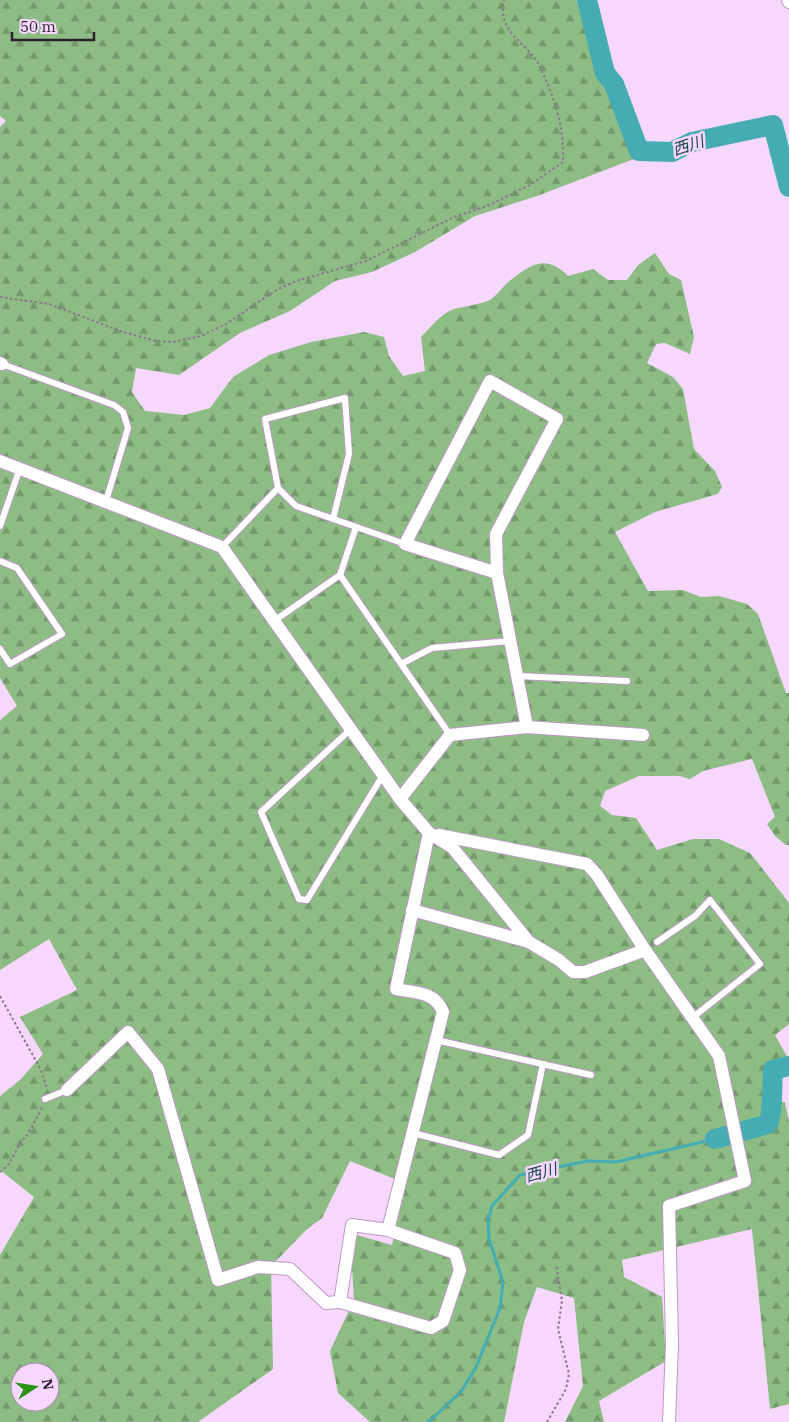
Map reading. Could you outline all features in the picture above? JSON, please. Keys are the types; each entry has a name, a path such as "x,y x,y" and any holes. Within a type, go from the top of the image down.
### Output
{"street":[{"path":"497,573 404,544 490,380 557,418 496,534 497,573 527,727"},
{"path":"0,461 222,547 400,799 429,833 452,847 529,942"},
{"path":"400,799 450,735 527,727 643,735"},
{"path":"388,1230 443,1012 440,1002 433,996 396,989 429,833"},
{"path":"429,833 587,864 597,875 645,950 719,1056 744,1181 669,1206 672,1344 669,1422"},
{"path":"412,910 529,942 559,960 573,972 585,972 645,950"},
{"path":"67,1090 128,1032 158,1069 218,1280 258,1267 290,1269 326,1304 340,1302 430,1328 443,1321 460,1270 455,1253 388,1230 352,1225 340,1302"}],"lane":[{"path":"1,364 114,405 123,412 128,428 106,501"},
{"path":"333,519 350,454 345,398 265,419 278,488 296,506 404,544"},
{"path":"0,526 20,468"},
{"path":"222,547 278,488"},
{"path":"274,621 340,574 356,527"},
{"path":"0,561 17,568 62,634 10,664 0,649"},
{"path":"340,574 450,735"},
{"path":"401,664 432,648 510,641"},
{"path":"517,676 628,681"},
{"path":"351,729 261,812 299,899 308,900 383,775"},
{"path":"657,942 695,916 710,900 760,964 692,1018"},
{"path":"436,1040 591,1075"},
{"path":"413,1133 499,1155 528,1135 543,1064"},
{"path":"45,1099 67,1090"}],"path":[{"path":"0,297 49,304 123,332 156,341 173,342 201,336 226,324 278,289 296,281 366,262 454,217 486,206 530,185 563,162 564,142 551,92 538,63 506,26 502,6 504,0"},
{"path":"0,996 41,1070 48,1091 28,1134 21,1142 9,1164 0,1172"},
{"path":"547,1422 566,1390 569,1374 558,1329 562,1301 556,1264"}],"green space":[{"path":"0,0 576,0 578,2 634,159 537,196 475,216 415,252 372,272 335,281 290,311 240,333 179,375 136,368 132,392 145,411 184,415 210,408 233,377 269,355 311,342 364,332 384,337 389,356 403,376 425,371 421,337 436,321 450,311 490,300 506,284 529,267 537,264 552,265 568,276 593,269 608,280 627,280 638,265 655,253 669,274 681,280 694,337 690,354 665,343 656,344 647,363 673,377 683,389 694,449 715,471 722,487 718,494 655,512 615,532 648,591 683,590 701,597 719,596 747,604 758,614 786,693 789,693 789,845 786,845 775,836 767,824 775,817 752,759 703,771 690,779 680,776 639,776 605,791 600,806 612,815 636,818 657,850 693,839 719,839 750,853 789,903 789,1024 775,1035 789,1060 789,1071 777,1074 775,1101 785,1102 789,1122 789,1404 770,1409 752,1229 622,1260 624,1277 662,1297 666,1361 599,1401 604,1422 565,1422 583,1386 574,1298 537,1287 524,1322 504,1422 370,1422 338,1393 330,1351 354,1300 350,1233 392,1245 405,1183 350,1161 322,1218 306,1230 271,1266 273,1369 198,1422 0,1422 0,1255 34,1197 0,1170 0,1096 20,1080 43,1054 20,1017 77,990 49,939 0,970 0,720 17,706 0,678 0,127 6,121 0,116"}],"waterway":[{"name":"西川","path":"587,0 605,73 614,84 639,151 672,152 692,142 773,125 789,187"},
{"name":"西川","path":"715,1139 768,1124 772,1106 773,1070 789,1066"},
{"name":"西川","path":"428,1422 461,1392 476,1367 500,1308 503,1282 489,1239 488,1220 492,1206 520,1175 587,1161 616,1162 715,1139"}]}
